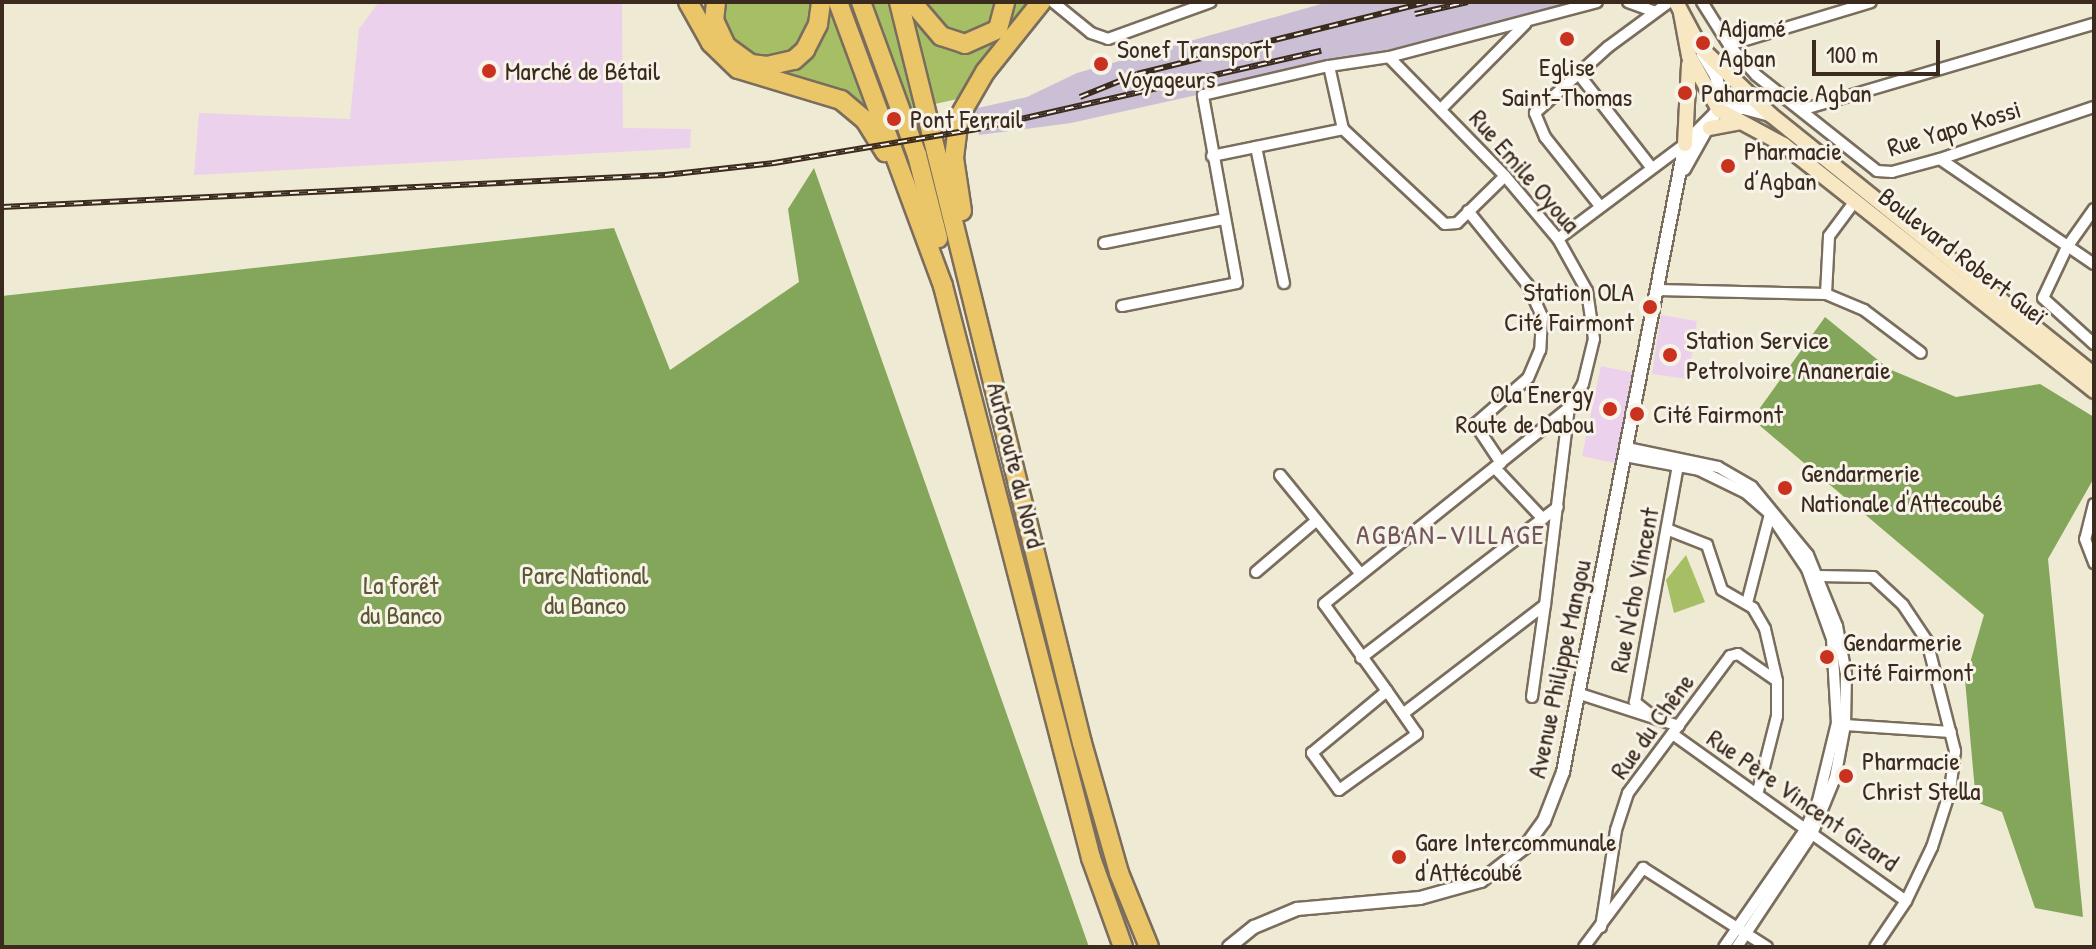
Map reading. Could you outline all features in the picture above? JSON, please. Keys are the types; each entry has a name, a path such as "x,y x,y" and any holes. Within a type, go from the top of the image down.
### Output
{"highway":[{"path":"688,2 711,43 738,69 824,93 854,109 910,192"},
{"path":"716,2 714,20 726,46 751,64 767,66 794,60 805,50 818,24 821,2"},
{"name":"Autoroute du Nord","path":"838,2 910,192 974,400 1091,858 1123,947"},
{"path":"861,2 917,155 974,400"},
{"name":"Autoroute du Nord","path":"899,2 1102,816 1149,947"},
{"path":"912,2 941,36 965,44 998,29 1008,3"},
{"path":"983,348 981,299 956,184 955,139 966,99 1041,2"}],"main road":[{"path":"1679,8 1719,110"},
{"path":"1685,144 1694,52"},
{"name":"Boulevard Robert Gueï","path":"1694,52 2094,375"},
{"name":"Boulevard Robert Gueï","path":"1719,110 1749,124 1855,201 2094,391"},
{"path":"1710,128 1749,124"}],"street":[{"path":"1053,2 1091,33 1108,39 1211,2"},
{"path":"1122,306 1237,283 1201,96 1329,66 1389,57 1597,2"},
{"path":"1628,2 1653,11"},
{"path":"1600,206 1534,117 1577,72 1653,11 1669,2"},
{"name":"Rue Yapo Kossi","path":"1702,2 1729,45 1773,91 1877,171 1892,172 1940,159 2094,107"},
{"path":"1729,45 1871,2"},
{"path":"1441,109 1526,22"},
{"path":"1801,110 2094,24"},
{"name":"Rue Emile Oyoua","path":"1389,57 1505,176 1558,239 1587,291 1594,317 1592,359 1569,408 1359,572 1324,604 1404,713"},
{"path":"1329,66 1343,129 1445,224 1457,223 1505,176"},
{"path":"1577,72 1651,167"},
{"path":"1558,239 1685,144 1719,110 1744,108 1771,115"},
{"name":"Avenue Philippe Mangou","path":"1680,177 1719,110"},
{"path":"1212,156 1343,129"},
{"name":"Avenue Philippe Mangou","path":"1229,947 1254,927 1297,909 1420,898 1495,872 1530,840 1554,799 1626,452 1685,144"},
{"path":"1256,147 1284,283"},
{"path":"1940,159 2094,264"},
{"path":"1826,294 1829,236 1855,201"},
{"path":"2094,209 2067,247 2043,298 2094,344"},
{"path":"1468,211 1528,285 1542,317 1540,350 1528,378 1475,424 1498,466 1543,519"},
{"path":"1104,243 1224,219"},
{"path":"1658,290 1826,294 1864,310 1921,353"},
{"path":"1532,697 1569,408"},
{"path":"1626,452 1731,483 1770,514 1815,577 1832,639 1838,696 1830,764 1809,832"},
{"path":"1626,452 1718,467 1752,487 1793,533 1815,577 1844,662 1845,725 1835,778 1809,832 1742,930 1724,947"},
{"name":"Rue N'cho Vincent","path":"1651,715 1635,702 1669,530 1678,466"},
{"path":"1280,475 1359,572"},
{"path":"2094,504 2085,539 2094,563"},
{"path":"1361,658 1558,507"},
{"path":"1747,603 1770,514"},
{"path":"1256,572 1316,521"},
{"path":"1669,530 1707,545 1722,590 1747,603 1765,629 1777,681 1773,738 1757,795"},
{"path":"1815,577 1873,577 1903,605 1927,641 1951,732 1956,765 1932,847 1906,901 1875,947"},
{"path":"1387,691 1312,753 1339,790 1417,734 1404,713 1545,605"},
{"name":"Rue du Chêne","path":"1601,927 1621,810 1730,656 1738,654 1777,681"},
{"name":"Rue Père Vincent Gizard","path":"1577,693 1622,711 1651,715 1677,731 1757,795 1906,901"},
{"path":"1845,725 1951,732"},
{"path":"1584,947 1643,868 1767,947"},
{"path":"1737,947 1742,930"}],"shaded area":[{"name":"Marché de Bétail","path":"379,2 622,2 623,128 691,129 690,148 194,175 199,113 350,119 359,29"},
{"path":"1328,2 1583,2 1448,39 1071,123 979,135 973,109 1027,97 1077,73"},
{"path":"1661,315 1697,321 1688,379 1652,374"},
{"path":"1601,366 1634,373 1615,463 1582,456"}],"green space":[{"path":"720,2 828,4 872,117 771,75 730,43"},
{"path":"843,2 892,2 918,108 887,114"},
{"path":"915,2 1031,2 962,98 935,104 910,10"},
{"name":"La forêt du Banco","path":"814,168 1089,947 2,947 2,296 614,228 670,370 799,282 788,209"},
{"path":"1825,317 1889,369 1956,397 2040,384 2094,417 2094,478 2048,559 2083,917 2035,908 2002,812 1976,802 1965,680 1984,615 1752,419"},
{"path":"1686,555 1705,602 1674,613 1666,580"}],"railway":[{"path":"1080,97 1137,74 1427,2"},
{"path":"1415,14 1468,2"},
{"path":"2,207 665,175 774,163 977,129 1321,51"}],"place":[{"name":"Eglise Saint-Thomas","path":"1567,39"},
{"name":"Adjamé Agban","path":"1703,43"},
{"name":"Sonef Transport Voyageurs","path":"1101,64"},
{"name":"Marché de Bétail","path":"489,71"},
{"name":"Paharmacie Agban","path":"1685,93"},
{"name":"Pont Ferrail","path":"894,119"},
{"name":"Pharmacie d’Agban","path":"1728,166"},
{"name":"Station OLA Cité Fairmont","path":"1650,307"},
{"name":"Station Service PetroIvoire Ananeraie","path":"1670,355"},
{"name":"Ola Energy Route de Dabou","path":"1610,409"},
{"name":"Cité Fairmont","path":"1637,414"},
{"name":"Gendarmerie Nationale d'Attecoubé","path":"1785,488"},
{"name":"Gendarmerie Cité Fairmont","path":"1827,657"},
{"name":"Pharmacie Christ Stella","path":"1846,776"},
{"name":"Gare Intercommunale d'Attécoubé","path":"1399,857"}],"district":[{"name":"AGBAN-VILLAGE","path":"1451,534"}],"park label":[{"name":"Parc National du Banco","path":"585,590"}]}
